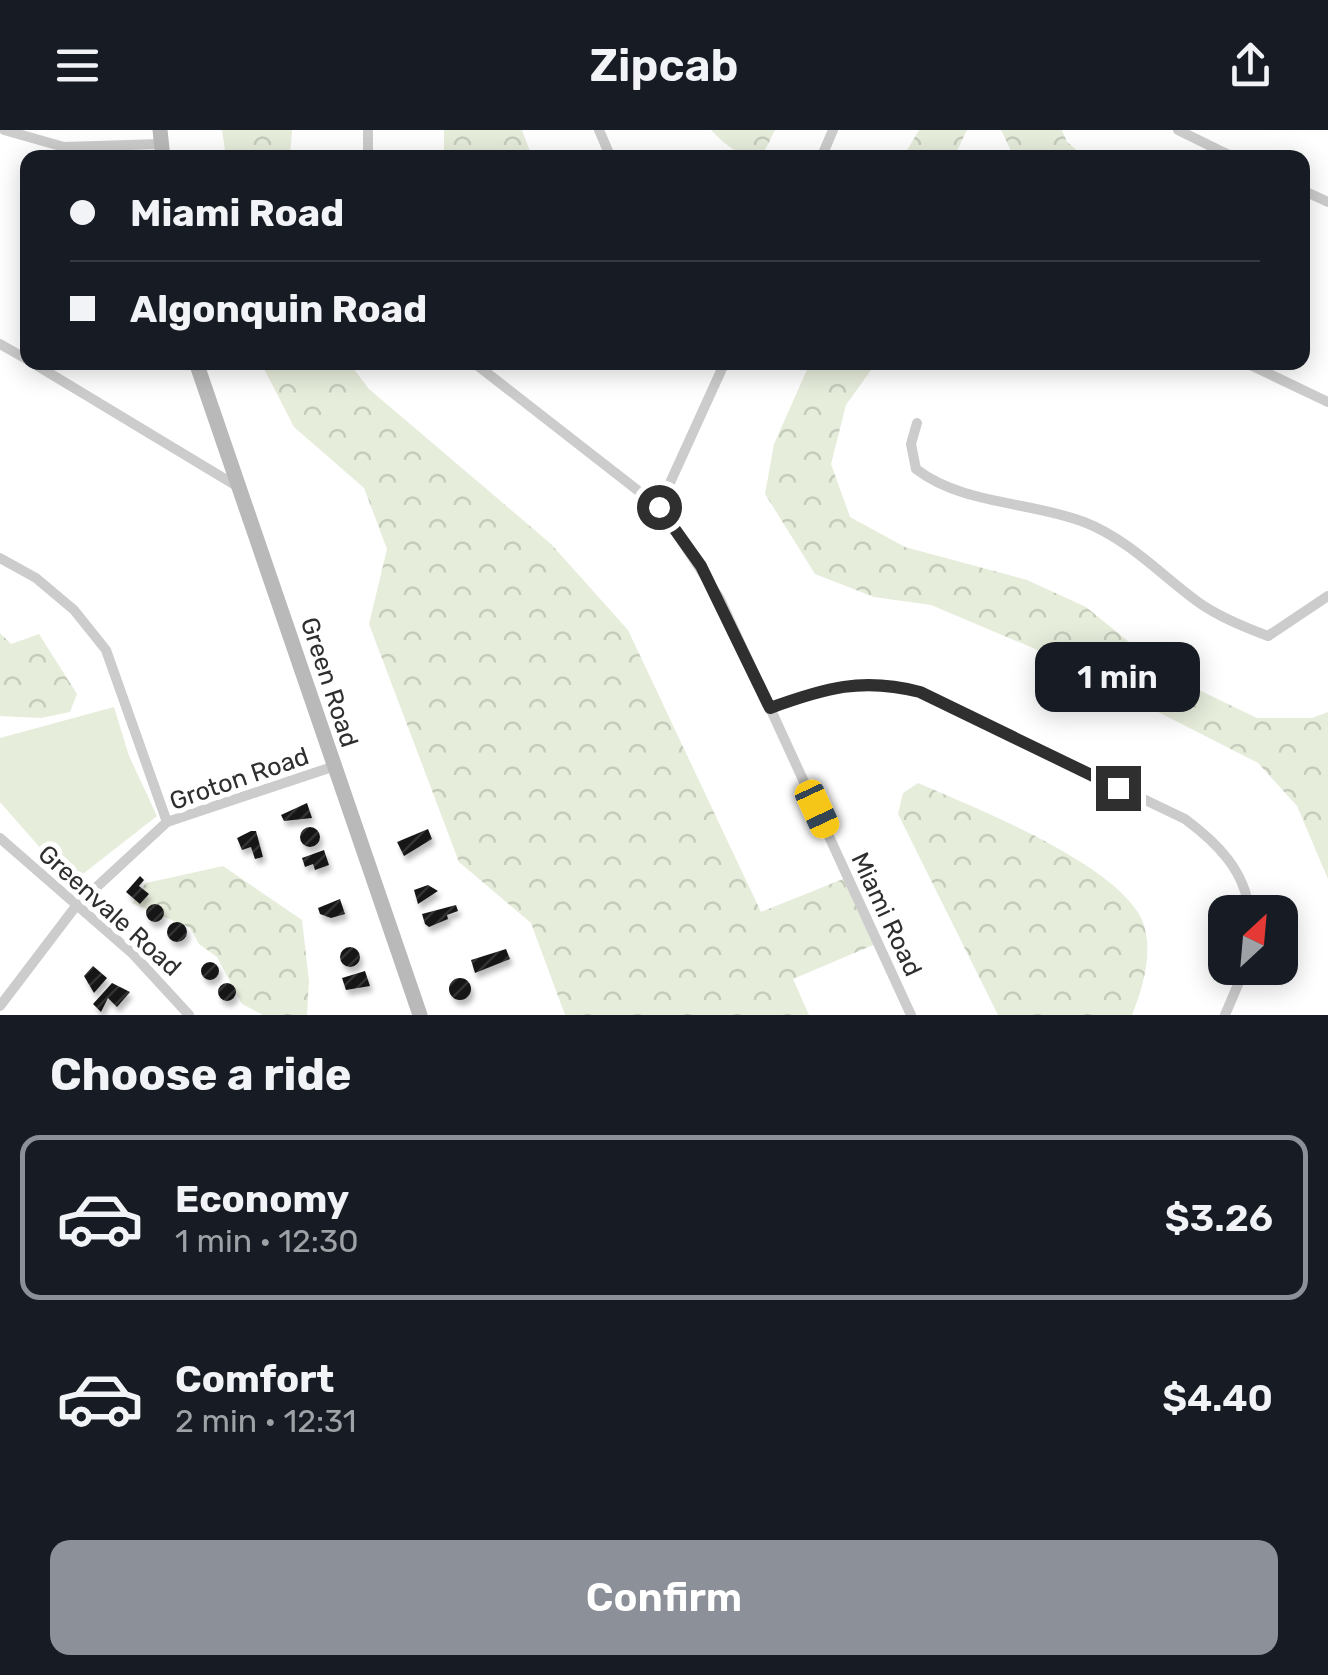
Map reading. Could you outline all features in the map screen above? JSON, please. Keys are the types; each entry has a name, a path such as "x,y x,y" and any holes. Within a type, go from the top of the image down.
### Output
{"main road":[{"name":"Green Road","path":"199,370 420,1015"}],"street":[{"path":"4,130 64,147 162,144"},
{"path":"1178,130 1219,150"},
{"path":"42,370 240,488"},
{"name":"Miami Road","path":"483,370 659,507 701,566 911,1015"},
{"path":"659,507 721,370"},
{"path":"1261,370 1328,402"},
{"path":"918,423 911,444 916,469 940,487 1050,510 1088,524 1132,548 1201,604 1238,625 1268,636 1328,596"},
{"path":"0,558 36,578 74,610 106,650 167,822"},
{"path":"770,708 831,686 873,684 920,692 1185,820 1213,840 1237,871 1244,895"},
{"name":"Groton Road","path":"0,1006 76,906 167,822 332,767"},
{"name":"Greenvale Road","path":"0,838 133,954 189,1015"},
{"path":"1225,1015 1238,985"}],"green space":[{"path":"222,130 292,130 291,150 225,150"},
{"path":"444,130 522,130 529,150 444,150"},
{"path":"711,130 775,130 765,150 735,150"},
{"path":"919,130 967,130 957,150 907,150"},
{"path":"1001,130 1062,130 1067,142 1077,150 1011,150"},
{"path":"265,370 354,370 369,389 551,544 628,630 761,912 848,877 878,943 793,979 809,1015 565,1015 531,923 459,862 369,624 387,549 364,488 294,427"},
{"path":"807,370 871,370 846,405 831,464 850,517 905,547 1027,580 1086,607 1172,677 1257,718 1312,718 1328,712 1328,879 1297,806 1258,763 1033,648 931,605 874,597 815,574 765,494 774,444"},
{"path":"0,633 11,644 39,634 77,694 70,712 41,718 0,716"},
{"path":"114,707 129,756 157,816 79,877 50,859 0,802 0,738"},
{"path":"918,783 1036,836 1120,891 1137,911 1146,935 1144,977 1132,1015 998,1015 898,814 903,793"},
{"path":"223,866 302,920 309,981 307,1015 263,1015 242,1004 217,957 199,944 190,928 132,903 146,883"}],"building":[{"path":"307,803 312,818 284,821 281,815"},
{"path":"310,827 320,837 310,847 300,837"},
{"path":"428,829 432,839 404,856 397,842"},
{"path":"256,831 263,857 255,859 251,847 242,850 237,838"},
{"path":"324,850 329,865 315,870 313,864 305,867 302,858"},
{"path":"140,876 144,880 139,886 149,894 140,904 126,892"},
{"path":"428,885 438,891 418,904 414,890"},
{"path":"340,899 345,914 331,918 320,914 318,908"},
{"path":"155,904 162,906 162,920 155,922 148,920 146,913 148,906"},
{"path":"456,905 458,911 447,915 448,919 429,927 425,924 422,914"},
{"path":"177,922 187,932 177,942 167,932"},
{"path":"350,947 360,957 350,967 340,957"},
{"path":"506,949 510,959 475,973 471,960"},
{"path":"210,962 217,964 217,978 210,980 203,978 201,971 203,964"},
{"path":"93,966 107,978 94,993 84,976"},
{"path":"365,971 370,986 346,990 342,978"},
{"path":"460,978 468,981 468,997 460,1000 452,997 449,989 452,981"},
{"path":"112,983 130,992 117,1007 108,998 101,1012 93,1004"},
{"path":"227,983 234,985 234,999 227,1001 220,999 218,992 220,985"}],"route":[{"path":"659,507 720,599 770,708 831,686 898,686 920,692 1118,788"}]}
